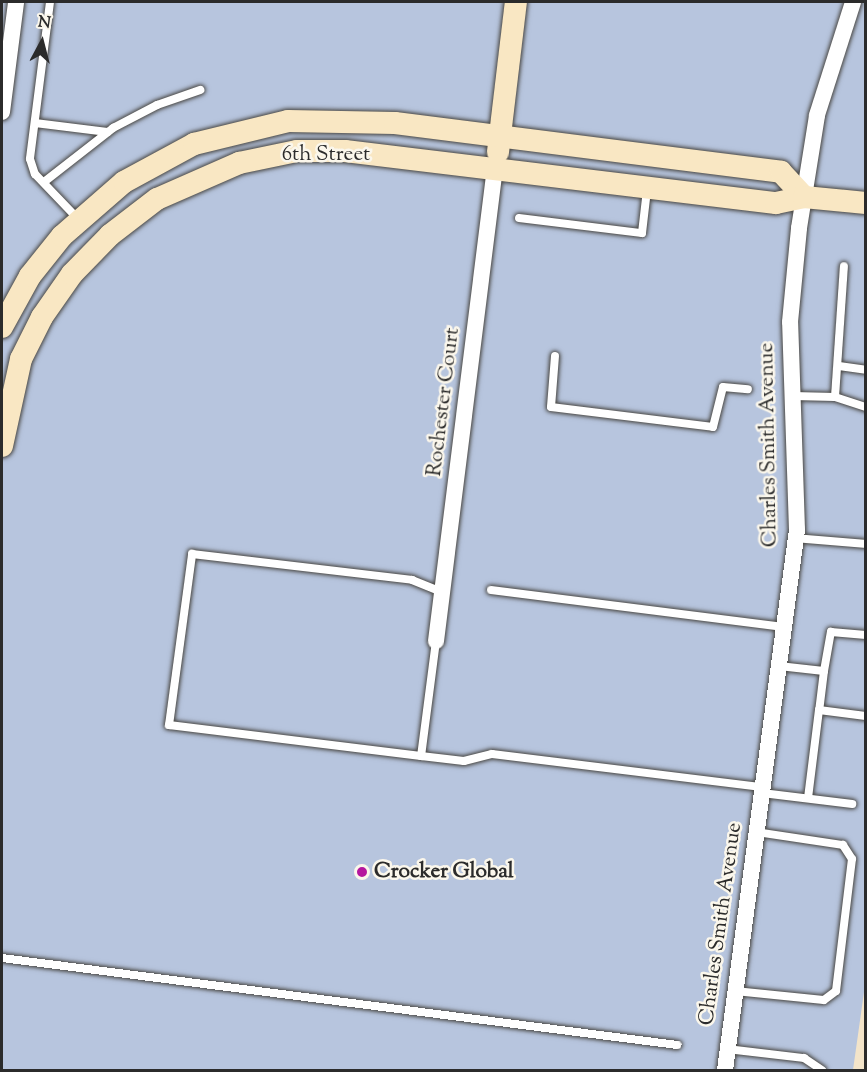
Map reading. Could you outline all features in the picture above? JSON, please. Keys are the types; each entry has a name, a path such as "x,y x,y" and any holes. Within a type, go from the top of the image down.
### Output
{"main road":[{"path":"495,168 516,2"},
{"name":"6th Street","path":"2,327 30,276 78,219 158,162 194,144 255,126 288,121 356,119 781,172 804,196"},
{"name":"6th Street","path":"2,446 14,381 42,317 90,252 157,199 239,163 297,151 345,151 776,203 804,196 866,203"}],"street":[{"path":"2,112 16,2"},
{"name":"Charles Smith Avenue","path":"724,1071 795,538 790,322 804,196 817,115 853,2"},
{"name":"Rochester Court","path":"436,641 495,168"}],"lane":[{"path":"50,2 30,159 35,174 78,219"},
{"path":"44,182 107,132 157,105 201,90"},
{"path":"35,123 107,132"},
{"path":"519,218 642,233 648,186"},
{"path":"836,397 844,266"},
{"path":"555,356 550,407 713,426 723,387 748,389"},
{"path":"839,366 866,370"},
{"path":"793,396 836,397 866,407"},
{"path":"795,538 866,544"},
{"path":"442,593 412,580 192,555 169,725 464,761 492,754 852,804"},
{"path":"491,590 784,627"},
{"path":"808,798 831,632 866,635"},
{"path":"421,756 436,641"},
{"path":"778,666 824,671"},
{"path":"819,710 866,716"},
{"path":"735,991 824,1000 836,991 852,859 843,845 756,832"},
{"path":"2,958 677,1045"},
{"path":"728,1049 804,1058 822,1071"}],"shaded area":[{"path":"2,2 865,2 866,978 853,1070 2,1070"}],"place":[{"name":"Crocker Global","path":"362,872"}]}
